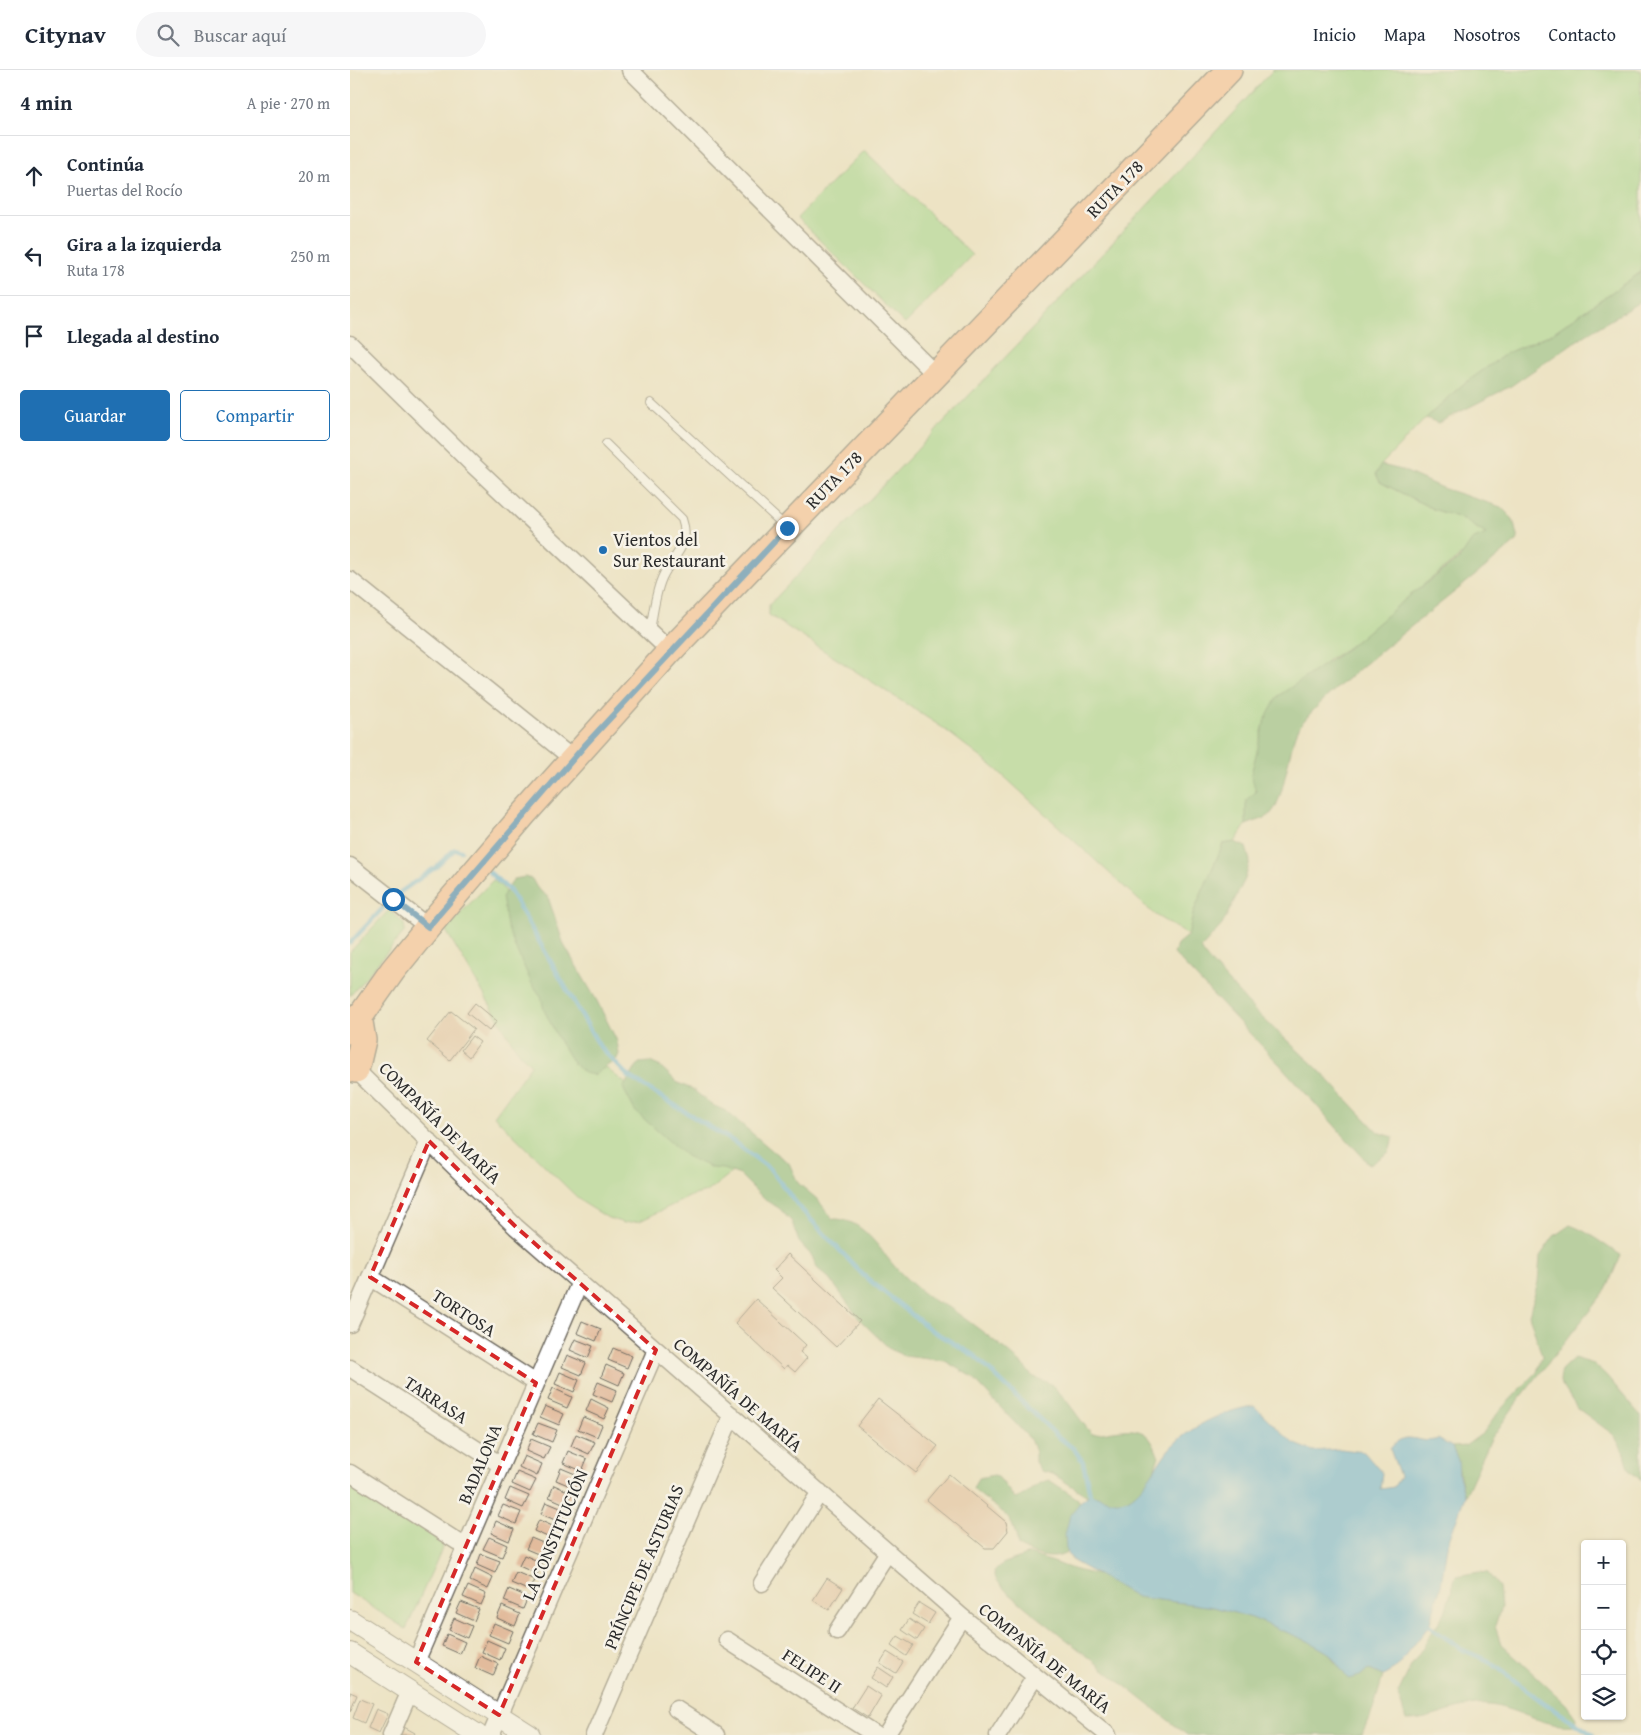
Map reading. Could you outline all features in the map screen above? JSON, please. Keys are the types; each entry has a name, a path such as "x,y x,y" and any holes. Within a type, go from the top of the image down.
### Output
{"main road":[{"name":"RUTA 178","path":"355,1024 393,970 428,927 573,759 670,651 1229,70"},
{"path":"353,1076 363,1040 355,1024"}],"street":[{"path":"630,70 936,375"},
{"path":"350,344 670,651"},
{"path":"350,580 573,759"},
{"path":"350,866 428,927"},
{"name":"COMPAÑÍA DE MARÍA","path":"353,1076 429,1141 514,1225 656,1350 962,1616 1104,1734"},
{"path":"350,1324 429,1141"},
{"name":"TORTOSA","path":"370,1277 536,1383"},
{"name":"BADALONA","path":"416,1662 580,1282"},
{"name":"LA CONSTITUCIÓN","path":"491,1735 656,1350"},
{"name":"TARRASA","path":"350,1368 501,1465"},
{"name":"PRÍNCIPE DE ASTURIAS","path":"594,1735 732,1416"},
{"path":"350,1473 466,1547"},
{"path":"762,1583 820,1492"},
{"path":"837,1631 888,1552"},
{"path":"886,1735 962,1616"},
{"path":"350,1620 530,1735"},
{"name":"FELIPE II","path":"727,1640 875,1735"},
{"path":"350,1653 478,1735"},
{"path":"998,1735 1035,1677"},
{"path":"391,1735 410,1691"},
{"path":"676,1709 716,1735"}],"lane":[{"path":"651,403 787,528"},
{"path":"606,444 682,519 687,532 682,547 662,579 650,633"}],"highlighted area":[{"path":"429,1141 516,1227 656,1350 499,1715 416,1662 536,1383 370,1277"}],"green space":[{"path":"1273,70 1641,70 1641,272 1551,334 1507,353 1461,386 1426,418 1381,465 1377,474 1380,482 1433,509 1463,519 1486,534 1359,639 1328,660 1256,792 1246,825 1235,842 1223,844 1194,911 1188,935 1155,915 996,769 943,728 769,615 769,605 1037,324"},
{"path":"864,150 972,255 905,324 797,218"},
{"path":"1641,272 1641,301 1573,343 1511,386 1438,423 1426,418 1461,386 1507,353 1551,334"},
{"path":"1381,465 1402,470 1442,488 1501,507 1513,519 1518,540 1383,649 1317,706 1297,731 1283,787 1274,810 1267,817 1246,825 1246,800 1256,792 1251,774 1265,720 1278,696 1347,649 1408,597 1460,558 1472,540 1486,534 1463,519 1433,509 1380,482 1376,474"},
{"path":"1235,842 1246,847 1250,861 1245,879 1222,925 1201,948 1205,956 1255,1011 1317,1068 1378,1132 1393,1137 1389,1152 1370,1165 1281,1066 1174,954 1177,944 1188,935 1194,911 1223,844"},
{"path":"525,877 532,879 537,888 548,897 564,945 597,1001 617,1041 619,1054 617,1059 594,1075 584,1073 573,1063 560,1042 544,1010 541,996 532,984 507,926 502,897 514,879"},
{"path":"493,880 502,887 606,1068 648,1101 745,1162 707,1192 691,1196 640,1221 624,1223 608,1218 582,1202 494,1116 531,1065 517,1050 445,929"},
{"path":"389,910 404,924 405,931 350,996 350,952"},
{"path":"650,1062 661,1067 678,1083 692,1089 712,1105 726,1111 789,1163 798,1183 817,1199 833,1219 853,1223 861,1229 918,1289 935,1301 950,1308 987,1335 1023,1365 1031,1375 1052,1385 1092,1434 1133,1430 1147,1436 1159,1456 1149,1485 1134,1509 1092,1499 1053,1474 1041,1471 1035,1462 1035,1452 1030,1439 972,1377 945,1361 904,1356 890,1349 860,1320 830,1279 817,1268 812,1256 799,1242 792,1222 779,1208 765,1200 740,1175 723,1169 712,1168 686,1156 635,1111 623,1088 639,1063"},
{"path":"1570,1225 1590,1235 1621,1255 1606,1290 1518,1401 1491,1439 1465,1496 1452,1447 1465,1446 1483,1433 1501,1409 1537,1372 1542,1356 1529,1315 1538,1282 1540,1256 1554,1236"},
{"path":"1574,1358 1594,1364 1606,1375 1641,1416 1641,1480 1631,1472 1624,1453 1614,1435 1577,1408 1560,1382 1561,1370"},
{"path":"994,1475 1001,1480 1015,1499 1049,1480 1078,1499 1086,1514 1077,1538 1070,1550 1064,1554 1051,1557 1030,1552 1018,1546 1016,1534 1008,1518 973,1489 978,1478"},
{"path":"350,1482 445,1542 406,1629 350,1593"},
{"path":"1029,1554 1076,1570 1102,1576 1137,1597 1214,1607 1252,1618 1308,1641 1329,1653 1335,1663 1360,1676 1368,1669 1383,1676 1374,1707 1362,1735 1187,1735 1006,1591 996,1579 994,1572 1002,1564"},
{"path":"1479,1572 1488,1573 1499,1587 1501,1607 1495,1626 1501,1644 1566,1704 1576,1718 1575,1725 1553,1724 1489,1705 1468,1706 1427,1718 1406,1720 1398,1693 1411,1666 1445,1612 1456,1576"}],"water":[{"path":"1254,1406 1293,1443 1313,1451 1341,1449 1364,1452 1382,1473 1380,1489 1394,1487 1400,1476 1390,1449 1402,1439 1412,1438 1431,1441 1438,1439 1452,1447 1458,1460 1459,1476 1465,1496 1447,1546 1441,1585 1429,1626 1395,1669 1383,1676 1368,1669 1360,1676 1348,1679 1329,1653 1308,1641 1252,1618 1214,1607 1137,1597 1073,1561 1066,1549 1065,1535 1070,1515 1081,1501 1090,1494 1113,1501 1128,1499 1142,1487 1167,1452 1180,1438 1200,1425 1221,1415"}],"building":[{"path":"475,1003 497,1021 489,1031 467,1013"},
{"path":"451,1011 474,1029 450,1060 427,1041"},
{"path":"472,1036 480,1042 469,1057 461,1050"},
{"path":"788,1254 860,1321 836,1347 772,1288 782,1278 774,1270"},
{"path":"756,1299 806,1345 800,1352 807,1358 795,1372 787,1365 784,1369 735,1323"},
{"path":"582,1321 601,1329 596,1341 577,1333"},
{"path":"575,1339 593,1346 588,1358 570,1350"},
{"path":"613,1348 632,1356 627,1368 608,1360"},
{"path":"567,1355 586,1363 581,1375 562,1367"},
{"path":"606,1365 624,1373 619,1385 601,1377"},
{"path":"560,1372 579,1380 574,1392 555,1384"},
{"path":"598,1382 617,1390 612,1402 593,1394"},
{"path":"553,1388 572,1397 567,1408 548,1400"},
{"path":"591,1399 609,1408 604,1419 586,1411"},
{"path":"878,1399 938,1446 916,1473 857,1426"},
{"path":"545,1406 564,1414 559,1425 540,1417"},
{"path":"583,1417 602,1425 597,1437 578,1429"},
{"path":"538,1423 557,1430 552,1442 533,1434"},
{"path":"576,1434 595,1442 589,1454 571,1446"},
{"path":"531,1439 550,1447 544,1459 526,1451"},
{"path":"568,1451 587,1459 582,1471 563,1463"},
{"path":"524,1456 542,1464 537,1476 519,1467"},
{"path":"561,1468 580,1476 575,1488 556,1480"},
{"path":"517,1472 536,1480 530,1492 512,1484"},
{"path":"949,1474 1006,1522 1008,1531 994,1548 985,1548 927,1500"},
{"path":"554,1485 572,1493 567,1505 549,1497"},
{"path":"510,1488 529,1496 523,1508 505,1500"},
{"path":"546,1502 565,1510 560,1522 541,1514"},
{"path":"503,1505 521,1512 516,1524 498,1516"},
{"path":"539,1520 557,1528 552,1539 534,1531"},
{"path":"496,1521 514,1529 509,1541 491,1533"},
{"path":"489,1537 507,1545 502,1557 483,1549"},
{"path":"531,1538 550,1546 545,1557 526,1549"},
{"path":"481,1554 500,1561 495,1573 477,1565"},
{"path":"524,1555 542,1563 537,1574 519,1566"},
{"path":"475,1569 493,1578 488,1589 470,1581"},
{"path":"516,1572 535,1580 530,1591 511,1583"},
{"path":"827,1578 843,1588 829,1610 813,1600"},
{"path":"468,1586 486,1594 481,1605 463,1597"},
{"path":"509,1589 528,1597 523,1609 504,1601"},
{"path":"461,1602 479,1609 474,1621 456,1613"},
{"path":"919,1603 935,1613 928,1624 912,1614"},
{"path":"502,1606 520,1614 515,1626 497,1618"},
{"path":"454,1618 472,1626 467,1638 449,1630"},
{"path":"909,1619 924,1629 917,1640 902,1630"},
{"path":"494,1623 513,1631 508,1643 489,1635"},
{"path":"447,1634 465,1642 460,1654 442,1646"},
{"path":"898,1636 913,1645 906,1656 891,1646"},
{"path":"487,1640 505,1648 500,1660 482,1652"},
{"path":"887,1652 903,1662 896,1673 880,1663"},
{"path":"480,1656 498,1664 493,1676 475,1668"},
{"path":"878,1667 893,1677 886,1688 871,1678"},
{"path":"866,1686 881,1696 868,1718 852,1708"},
{"path":"350,1692 357,1695 350,1712"},
{"path":"360,1699 372,1704 364,1723 353,1718"},
{"path":"376,1709 388,1714 379,1733 368,1728"},
{"path":"404,1727 415,1733 414,1735 400,1735"}],"waterway":[{"path":"399,893 436,867 455,849 461,851"},
{"path":"489,872 510,891 600,1047 629,1077 734,1142 770,1169 800,1208 863,1275 931,1330 975,1356 1056,1435 1074,1449 1083,1462 1090,1494"},
{"path":"350,943 384,907"},
{"path":"1429,1626 1463,1650 1489,1661 1540,1700 1593,1735"}],"place":[{"name":"Vientos del Sur Restaurant","path":"603,550"}],"route":[{"path":"393,899 428,927 586,744 670,651 787,528"}]}
